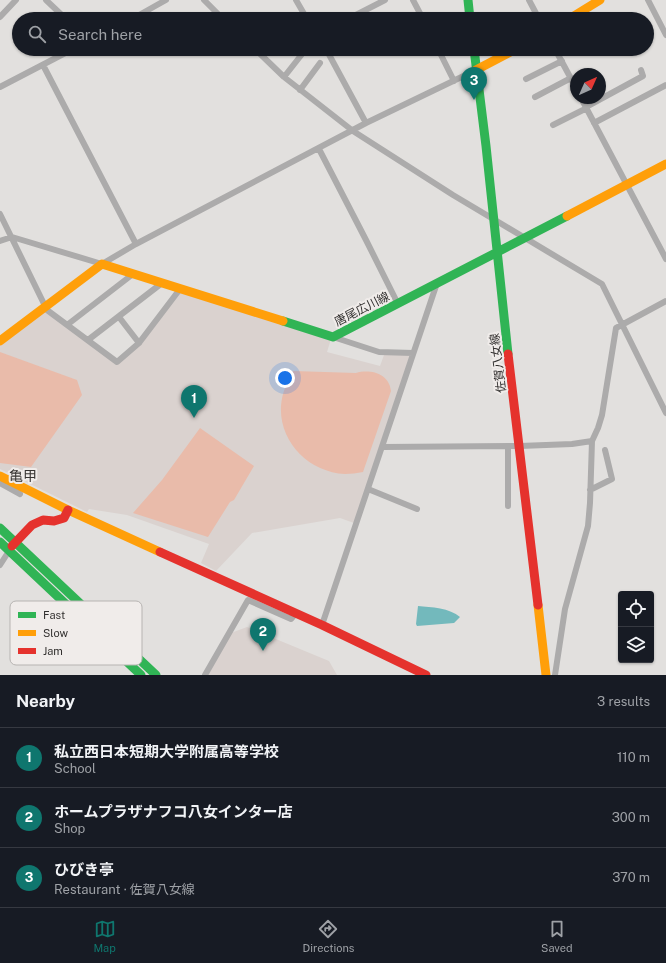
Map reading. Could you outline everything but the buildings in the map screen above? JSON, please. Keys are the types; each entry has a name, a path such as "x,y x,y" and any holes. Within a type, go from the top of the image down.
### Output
{"main road":[{"path":"468,0 469,12"},
{"path":"580,12 600,0"},
{"name":"佐賀八女線","path":"475,56 546,675"},
{"path":"476,70 503,56"},
{"name":"唐尾広川線","path":"102,264 333,337 436,283 525,239 666,164"},
{"path":"0,341 102,264"},
{"path":"0,476 68,510 296,613 426,675"},
{"path":"9,551 15,542 32,525 43,520 54,521 64,518 68,510"},
{"path":"0,528 78,601"},
{"path":"0,542 62,601"},
{"path":"142,662 156,675"},
{"path":"130,665 141,675"}],"street":[{"path":"0,17 16,0"},
{"path":"46,0 59,12"},
{"path":"145,12 166,0"},
{"path":"204,0 216,12"},
{"path":"296,0 303,12"},
{"path":"362,12 385,0"},
{"path":"413,0 419,12"},
{"path":"529,0 535,12"},
{"path":"648,0 666,35"},
{"path":"0,87 60,56"},
{"path":"263,56 284,77 353,131 525,239 602,284 666,414"},
{"path":"284,77 300,56"},
{"path":"330,56 366,123"},
{"path":"442,56 454,81"},
{"path":"559,56 570,76"},
{"path":"526,79 562,61"},
{"path":"300,90 320,63"},
{"path":"43,65 136,244"},
{"path":"0,241 12,237 102,264 136,244 366,123 476,70"},
{"path":"554,125 643,76 641,70"},
{"path":"536,97 570,79"},
{"path":"594,123 666,85"},
{"path":"584,104 666,259"},
{"path":"318,149 398,304"},
{"path":"0,214 45,308 117,362 140,343 180,289"},
{"path":"68,325 133,274"},
{"path":"88,340 162,283"},
{"path":"322,625 436,283"},
{"path":"555,675 566,609 588,526 592,441 602,415 616,328 666,301"},
{"path":"119,317 140,343"},
{"path":"333,337 379,352 413,352"},
{"path":"382,447 520,446 572,444 592,441"},
{"path":"508,446 508,506"},
{"path":"590,490 612,479 605,450"},
{"path":"0,483 20,494"},
{"path":"368,489 417,509"},
{"path":"0,565 9,551"},
{"path":"205,675 248,600 291,619 296,613"}],"shaded area":[{"path":"181,292 331,339 327,352 380,366 384,355 410,355 354,523 340,518 252,533 216,571 201,563 209,544 127,515 89,509 87,512 0,469 0,345 45,311 118,364"},
{"path":"0,352 77,380 82,395 31,467 0,463"},
{"path":"293,371 356,373 373,372 383,376 387,380 391,391 363,472 345,474 320,468 308,461 291,443 285,432 281,406 285,388"},
{"path":"200,428 254,466 234,500 230,502 208,537 133,513 162,480"},
{"path":"247,627 329,661 337,675 208,675 231,633"}],"water":[{"path":"418,606 446,610 460,617 454,623 417,626"}],"traffic: fast":[{"path":"468,0 469,12"},
{"path":"475,56 508,354"},
{"path":"283,321 333,337 567,216"},
{"path":"0,528 77,601"},
{"path":"0,542 63,601"},
{"path":"142,662 156,675"},
{"path":"130,665 141,675"}],"traffic: slow":[{"path":"580,12 600,0"},
{"path":"476,70 503,56"},
{"path":"567,216 666,164"},
{"path":"0,341 102,264 283,321"},
{"path":"0,476 68,510 160,552"},
{"path":"538,605 546,675"}],"traffic: jam":[{"path":"508,354 538,605"},
{"path":"12,546 32,525 43,520 54,521 64,518 68,510"},
{"path":"160,552 322,625 426,675"}],"place":[{"name":"ひびき亭","path":"474,100"},
{"name":"私立西日本短期大学附属高等学校","path":"194,418"},
{"name":"ホームプラザナフコ八女インター店","path":"263,651"}],"district":[{"name":"亀甲","path":"23,476"}]}
